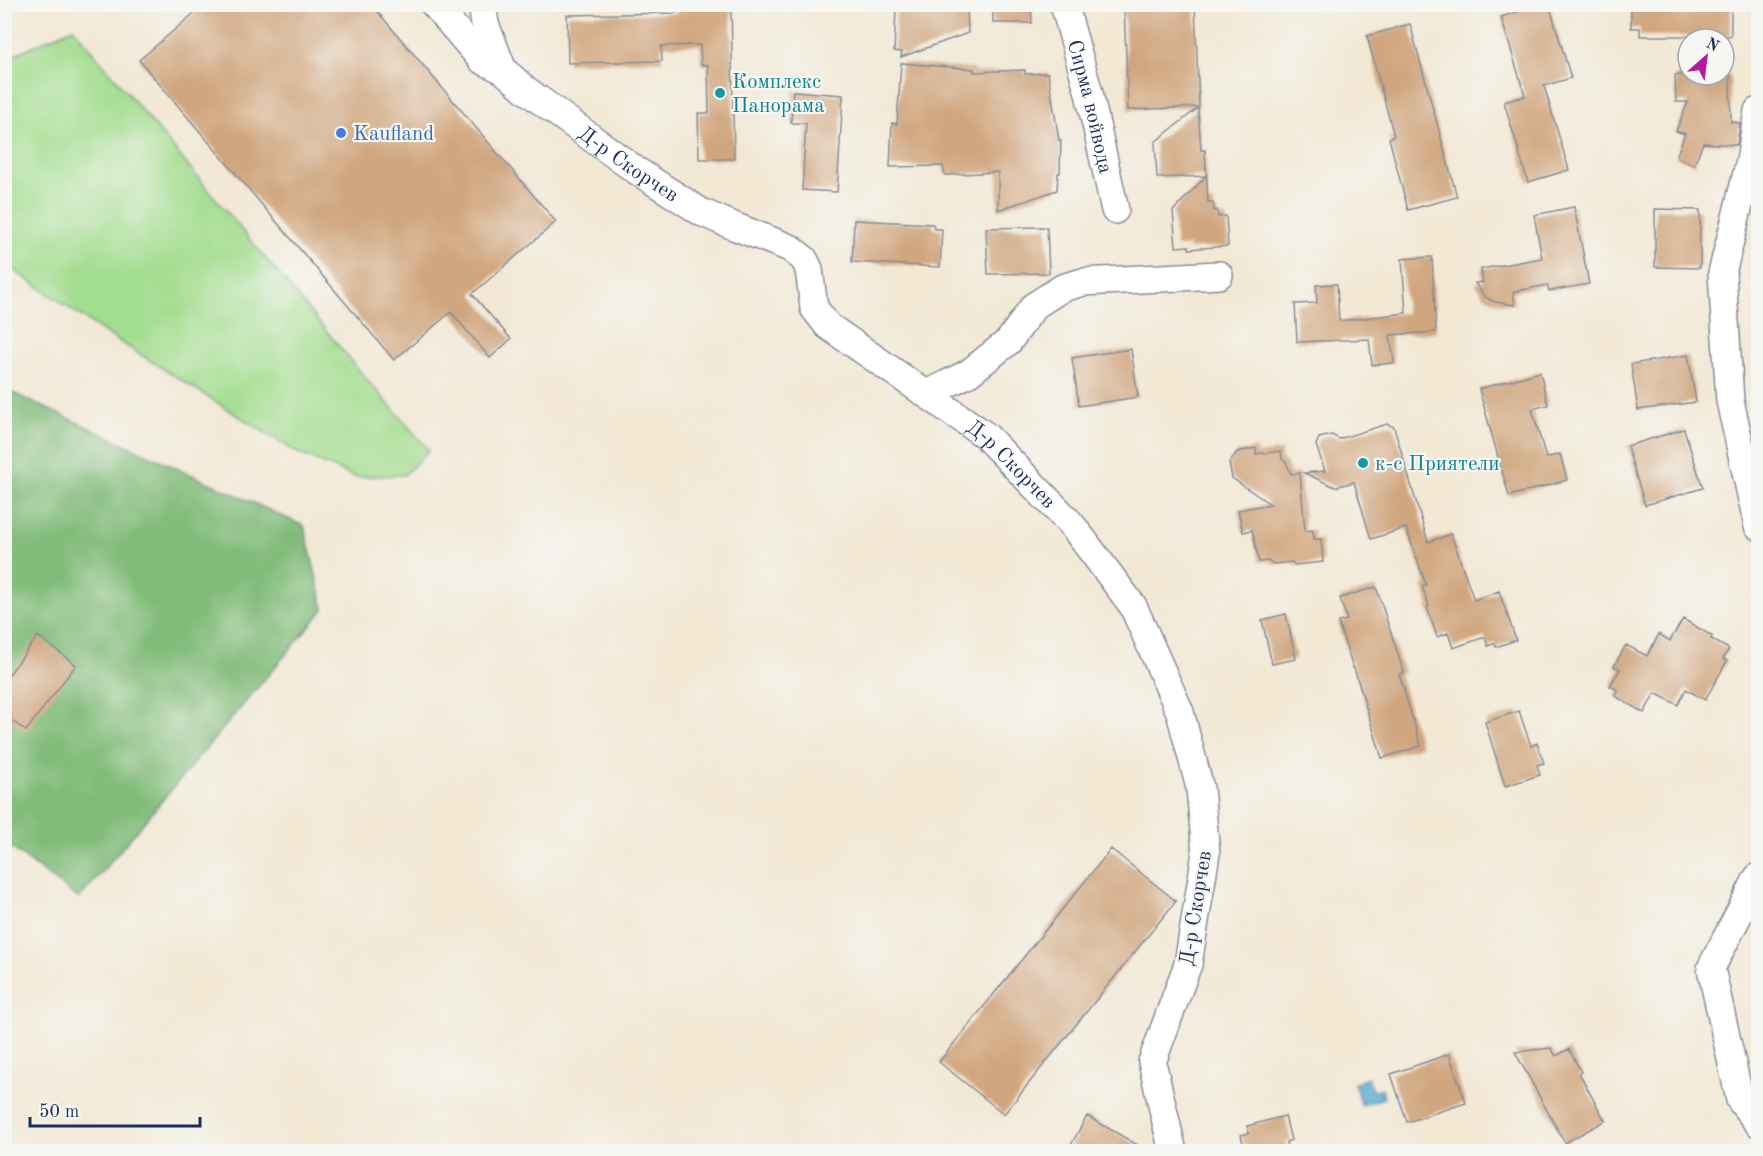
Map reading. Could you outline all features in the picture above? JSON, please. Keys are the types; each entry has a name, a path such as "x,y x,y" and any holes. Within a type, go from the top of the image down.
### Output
{"street":[{"name":"Д-р Скорчев","path":"434,4 482,60 503,70 526,90 634,169 701,212 790,248 804,259 809,269 814,308 828,326 985,435 1072,525 1133,606 1180,712 1200,788 1206,853 1188,964 1152,1062 1173,1152"},
{"path":"482,4 484,24 503,70"},
{"name":"Сирма войвода","path":"1064,4 1089,93 1116,210"},
{"path":"1758,111 1750,161 1722,273 1730,401 1758,526"},
{"path":"927,394 969,373 1009,341 1034,306 1062,288 1083,282 1220,275"},
{"path":"1758,877 1711,968 1740,1100 1758,1123"}],"green space":[{"path":"73,28 369,382 429,450 404,475 355,477 296,452 106,333 5,264 5,59"},
{"path":"4,389 304,526 324,609 79,899 5,843"}],"water":[{"path":"1368,1078 1372,1091 1382,1089 1384,1098 1361,1105 1354,1083"}],"building":[{"name":"Kaufland","path":"205,4 371,4 556,222 472,294 511,339 490,358 451,312 394,360 139,60"},
{"name":"Комплекс Панорама","path":"676,4 731,4 734,159 699,159 698,113 709,113 708,65 701,65 700,45 661,46 662,61 568,63 567,15 676,13"},
{"path":"993,4 1031,4 1032,23 993,23"},
{"path":"1124,4 1195,4 1199,107 1128,110"},
{"path":"1525,4 1549,4 1571,78 1544,86 1569,170 1528,182 1504,102 1525,96 1501,17 1527,9"},
{"path":"1631,4 1731,4 1731,27 1676,27 1676,36 1640,36 1640,28 1631,28"},
{"path":"901,6 923,7 924,9 967,9 968,33 901,57 902,52 894,51 896,11"},
{"path":"1410,24 1457,197 1408,210 1389,138 1394,136 1367,36"},
{"path":"901,63 974,69 974,72 1025,70 1025,74 1048,73 1059,140 1061,140 1057,190 998,210 998,172 945,175 943,166 890,167 892,123 897,124"},
{"path":"1675,75 1676,87 1730,87 1731,122 1740,123 1737,145 1703,143 1694,165 1676,157 1685,134 1676,131 1688,102 1676,102"},
{"path":"793,91 843,95 837,192 802,190 806,123 791,123"},
{"path":"1198,108 1201,150 1205,150 1208,202 1213,202 1214,211 1217,210 1218,217 1226,216 1228,246 1189,249 1189,246 1176,247 1173,211 1206,176 1157,178 1155,142"},
{"path":"1574,207 1589,284 1549,291 1547,285 1513,292 1515,305 1495,302 1485,297 1475,283 1483,282 1481,269 1542,258 1534,215"},
{"path":"1655,209 1700,210 1700,268 1655,267"},
{"path":"854,220 933,224 934,229 942,229 940,267 852,262"},
{"path":"1047,227 1049,273 988,274 986,228"},
{"path":"1432,257 1436,332 1390,335 1394,363 1372,365 1369,339 1297,342 1295,304 1317,303 1316,285 1337,284 1339,321 1406,313 1402,259"},
{"path":"1131,349 1138,397 1079,406 1072,358"},
{"path":"1688,355 1696,402 1638,410 1631,364"},
{"path":"1540,372 1548,405 1532,409 1546,458 1560,454 1567,480 1509,496 1479,389"},
{"path":"1387,424 1394,427 1428,542 1451,534 1474,600 1499,591 1516,640 1496,647 1495,643 1488,646 1485,637 1453,648 1448,633 1437,637 1422,586 1426,585 1406,528 1371,539 1354,482 1335,487 1304,473 1325,471 1316,445 1319,438 1332,435 1339,439"},
{"path":"1684,429 1703,488 1645,505 1627,446"},
{"path":"1256,448 1256,454 1281,451 1282,459 1286,462 1291,474 1300,473 1305,531 1313,530 1314,539 1321,539 1323,562 1295,565 1292,562 1273,564 1269,561 1259,562 1252,530 1243,532 1238,510 1270,504 1232,478 1229,463 1237,452"},
{"path":"1376,587 1404,673 1399,674 1421,746 1382,758 1338,622 1347,620 1340,598"},
{"path":"1286,614 1296,659 1272,664 1262,620"},
{"path":"1683,619 1729,649 1723,659 1727,661 1705,700 1686,689 1678,705 1655,693 1644,713 1615,696 1618,690 1610,686 1620,669 1614,666 1626,645 1647,656 1659,634 1670,641"},
{"path":"38,636 76,665 26,731 4,715 4,681"},
{"path":"1519,711 1531,746 1537,743 1544,763 1537,765 1540,775 1505,786 1485,722"},
{"path":"1111,849 1176,901 1004,1114 939,1062"},
{"path":"1551,1048 1556,1056 1569,1049 1605,1121 1565,1143 1515,1052"},
{"path":"1449,1054 1466,1103 1407,1122 1391,1074"},
{"path":"1087,1116 1150,1152 1067,1152"},
{"path":"1285,1116 1291,1140 1286,1142 1288,1152 1245,1152 1241,1135 1249,1133 1247,1126"}],"place":[{"name":"Комплекс Панорама","path":"720,93"},
{"name":"Kaufland","path":"341,133"},
{"name":"к-с Приятели","path":"1363,463"}]}
